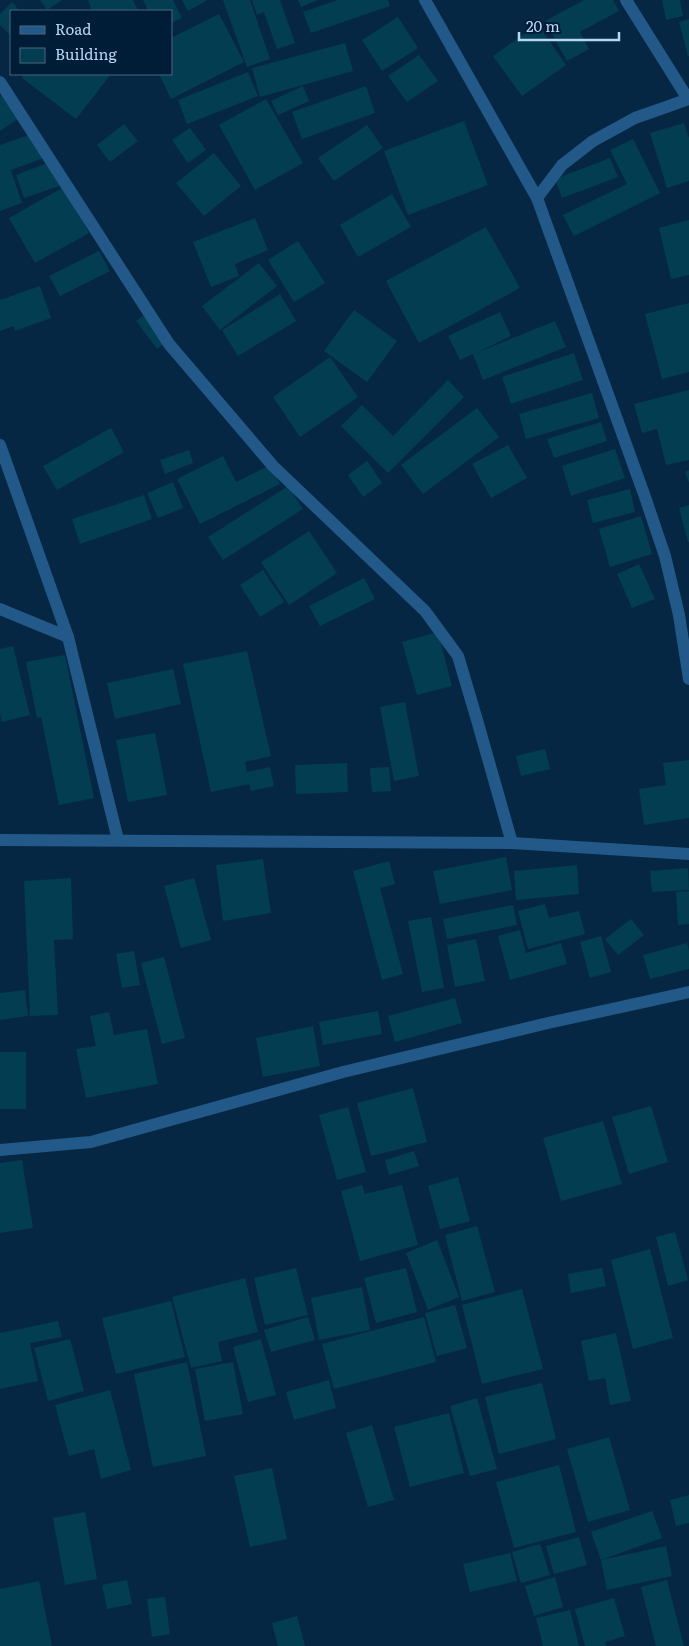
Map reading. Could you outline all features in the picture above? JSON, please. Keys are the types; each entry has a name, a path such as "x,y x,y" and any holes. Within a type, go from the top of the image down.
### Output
{"street":[{"path":"425,0 537,198 644,494 664,556 679,615 689,679"},
{"path":"537,198 562,165 593,141 634,118 688,99 626,0"},
{"path":"0,82 169,344 273,466 425,611 458,656 512,843"},
{"path":"0,445 68,637 118,840"},
{"path":"0,609 68,637"},
{"path":"0,840 512,843 689,854"},
{"path":"0,1150 91,1142 343,1072 548,1023 689,992"}],"building":[{"path":"40,0 62,0 47,10"},
{"path":"88,0 133,0 138,10 92,10"},
{"path":"143,0 173,0 182,18 172,23 172,10 148,10"},
{"path":"182,0 208,0 188,11"},
{"path":"223,0 250,0 270,59 247,67"},
{"path":"252,0 280,0 295,43 277,49 264,12 257,15"},
{"path":"298,0 318,0 301,7"},
{"path":"338,0 388,0 390,6 311,33 303,12"},
{"path":"584,0 613,0 619,11 580,32 589,49 567,61 545,21"},
{"path":"662,0 680,0 683,16 666,20"},
{"path":"12,2 19,10 10,10 10,35 0,25 0,14"},
{"path":"219,14 244,62 171,99 159,75 172,75 172,38"},
{"path":"398,17 418,48 382,71 362,40"},
{"path":"689,19 689,56 688,56 679,22"},
{"path":"538,24 566,65 522,96 493,56"},
{"path":"345,43 353,71 260,97 252,68"},
{"path":"419,55 438,81 407,102 388,76"},
{"path":"248,72 258,96 187,124 178,100"},
{"path":"24,75 110,75 76,119 22,78"},
{"path":"303,86 309,101 278,115 271,101"},
{"path":"366,86 375,113 302,139 292,112"},
{"path":"0,96 18,119 0,131"},
{"path":"266,99 303,163 255,190 219,125"},
{"path":"464,121 488,185 408,215 384,151"},
{"path":"684,123 689,138 689,181 667,188 650,133"},
{"path":"124,124 138,141 110,162 97,145"},
{"path":"367,125 383,148 334,181 318,158"},
{"path":"190,128 206,150 188,163 172,140"},
{"path":"35,133 44,158 11,170 22,203 0,211 0,145"},
{"path":"633,139 660,193 574,236 563,215 627,184 610,150"},
{"path":"214,153 241,186 204,216 176,183"},
{"path":"610,158 618,177 562,198 555,179"},
{"path":"53,161 62,185 24,198 16,175"},
{"path":"64,187 89,233 35,263 9,218"},
{"path":"392,194 411,227 358,257 340,225"},
{"path":"255,218 268,250 235,264 239,276 211,287 193,242"},
{"path":"689,220 689,275 671,279 659,228"},
{"path":"486,227 520,288 419,343 386,281"},
{"path":"298,241 325,283 294,302 268,260"},
{"path":"99,251 110,271 60,296 49,276"},
{"path":"259,263 277,286 220,330 202,306"},
{"path":"40,286 51,318 15,331 14,326 0,331 0,300"},
{"path":"280,294 296,321 238,356 222,330"},
{"path":"689,303 689,372 662,379 645,314"},
{"path":"354,310 397,341 367,382 324,351"},
{"path":"150,311 171,338 157,349 136,321"},
{"path":"500,312 511,336 476,353 555,321 566,347 483,380 473,354 460,360 448,336"},
{"path":"574,353 583,380 511,404 502,377"},
{"path":"330,357 358,397 300,437 273,397"},
{"path":"448,380 464,397 388,473 341,426 362,405 393,436"},
{"path":"689,390 689,460 666,465 657,429 642,433 634,404"},
{"path":"592,393 599,418 526,439 519,414"},
{"path":"477,408 499,437 423,494 401,465"},
{"path":"601,422 607,441 554,458 547,439"},
{"path":"111,428 124,452 57,490 43,466"},
{"path":"508,445 527,478 491,498 472,464"},
{"path":"615,449 625,478 571,496 562,466"},
{"path":"189,450 193,463 165,474 160,460"},
{"path":"223,456 236,482 270,465 280,484 200,524 177,479"},
{"path":"367,461 382,483 363,497 348,475"},
{"path":"689,470 689,483 685,472"},
{"path":"173,482 183,508 158,518 147,493"},
{"path":"288,486 303,509 223,560 208,537"},
{"path":"630,489 635,512 593,523 587,500"},
{"path":"144,495 152,519 80,544 72,519"},
{"path":"689,505 689,542 688,542 679,508"},
{"path":"641,516 652,554 610,567 599,529"},
{"path":"309,531 337,573 289,605 261,562"},
{"path":"639,564 655,599 632,608 617,574"},
{"path":"263,570 284,602 260,617 240,585"},
{"path":"364,578 375,599 320,626 309,606"},
{"path":"438,632 452,686 417,695 402,642"},
{"path":"13,646 30,715 2,722 0,715 0,649"},
{"path":"247,651 271,756 245,762 247,772 270,767 274,786 251,791 249,784 211,792 183,664"},
{"path":"65,655 94,798 59,805 41,717 37,718 26,662"},
{"path":"173,669 181,704 115,719 107,683"},
{"path":"405,702 419,776 394,781 380,707"},
{"path":"155,733 167,795 128,802 116,740"},
{"path":"545,749 550,769 521,776 516,756"},
{"path":"689,760 689,818 644,825 639,789 666,785 663,763"},
{"path":"347,763 348,792 296,794 295,765"},
{"path":"389,767 391,791 372,792 370,768"},
{"path":"506,857 512,890 440,904 433,871"},
{"path":"263,859 271,913 223,921 216,865"},
{"path":"389,861 395,884 380,888 403,974 382,980 353,871"},
{"path":"577,865 579,894 516,900 514,871"},
{"path":"688,868 689,890 652,892 650,871"},
{"path":"71,878 73,939 54,940 58,1015 30,1016 24,881"},
{"path":"194,878 211,940 181,948 164,886"},
{"path":"689,891 689,924 678,925 676,892"},
{"path":"545,904 549,918 579,911 585,934 528,949 518,911"},
{"path":"513,905 517,925 447,939 443,919"},
{"path":"431,917 444,988 422,992 408,921"},
{"path":"631,919 644,935 618,955 605,939"},
{"path":"520,930 526,953 561,943 567,964 510,980 498,936"},
{"path":"601,936 611,972 590,978 580,942"},
{"path":"476,939 485,981 455,987 447,945"},
{"path":"687,943 689,969 650,979 643,955"},
{"path":"134,951 140,985 122,988 116,954"},
{"path":"164,957 185,1038 162,1044 141,963"},
{"path":"25,990 28,1016 0,1020 0,993"},
{"path":"455,998 462,1023 395,1042 388,1016"},
{"path":"378,1011 382,1034 323,1045 319,1022"},
{"path":"109,1012 114,1035 147,1029 158,1084 86,1098 76,1049 96,1046 90,1016"},
{"path":"313,1026 320,1066 263,1077 256,1038"},
{"path":"0,1052 26,1052 26,1109 0,1109"},
{"path":"413,1088 427,1142 371,1156 357,1103"},
{"path":"651,1106 668,1162 629,1174 612,1117"},
{"path":"348,1107 366,1172 337,1180 319,1115"},
{"path":"603,1121 622,1184 561,1201 543,1138"},
{"path":"414,1151 419,1166 389,1175 385,1160"},
{"path":"22,1160 33,1228 0,1233 0,1163"},
{"path":"458,1177 470,1221 440,1229 428,1186"},
{"path":"362,1185 365,1194 402,1185 418,1245 360,1261 341,1191"},
{"path":"477,1226 495,1292 462,1301 445,1235"},
{"path":"675,1232 688,1280 668,1286 656,1237"},
{"path":"437,1240 459,1297 428,1310 406,1253"},
{"path":"650,1249 673,1338 633,1349 611,1260"},
{"path":"296,1268 308,1315 265,1325 254,1278"},
{"path":"406,1268 417,1312 376,1323 364,1278"},
{"path":"602,1268 606,1286 571,1293 568,1274"},
{"path":"245,1278 258,1332 218,1342 222,1361 191,1368 172,1297"},
{"path":"362,1287 370,1330 319,1340 311,1298"},
{"path":"522,1289 543,1369 482,1384 462,1305"},
{"path":"171,1301 185,1357 116,1374 102,1318"},
{"path":"455,1305 467,1348 437,1356 425,1313"},
{"path":"308,1317 315,1340 271,1352 264,1330"},
{"path":"424,1317 436,1362 334,1389 322,1344"},
{"path":"58,1321 62,1337 30,1343 38,1381 0,1389 0,1333"},
{"path":"616,1333 631,1401 610,1405 605,1378 589,1381 581,1341"},
{"path":"70,1339 84,1391 48,1401 34,1348"},
{"path":"261,1339 276,1395 248,1402 233,1347"},
{"path":"187,1362 206,1456 153,1467 134,1374"},
{"path":"233,1362 243,1414 205,1421 195,1369"},
{"path":"329,1380 336,1408 294,1420 286,1392"},
{"path":"542,1383 556,1439 499,1454 485,1397"},
{"path":"110,1390 131,1470 101,1479 94,1449 69,1456 55,1405"},
{"path":"477,1398 497,1469 470,1476 450,1406"},
{"path":"449,1413 464,1473 410,1487 394,1427"},
{"path":"372,1425 394,1500 368,1507 346,1433"},
{"path":"609,1437 630,1510 588,1522 567,1449"},
{"path":"559,1465 576,1532 514,1548 496,1482"},
{"path":"272,1468 287,1539 250,1547 234,1476"},
{"path":"689,1495 689,1523 676,1526 670,1500"},
{"path":"652,1511 662,1538 601,1560 591,1532"},
{"path":"85,1512 97,1579 65,1585 53,1518"},
{"path":"579,1537 587,1565 554,1574 546,1546"},
{"path":"540,1544 550,1575 521,1583 512,1552"},
{"path":"666,1546 672,1576 607,1590 601,1560"},
{"path":"510,1553 517,1581 470,1592 463,1564"},
{"path":"555,1577 563,1607 534,1616 525,1586"},
{"path":"127,1580 132,1604 107,1609 102,1585"},
{"path":"667,1580 684,1646 656,1646 641,1587"},
{"path":"39,1581 52,1646 0,1646 0,1589"},
{"path":"165,1597 170,1634 152,1637 147,1599"},
{"path":"614,1598 625,1636 605,1642 606,1646 585,1646 575,1609"},
{"path":"570,1610 579,1646 543,1646 536,1618"},
{"path":"297,1616 305,1646 278,1646 272,1623"}]}
